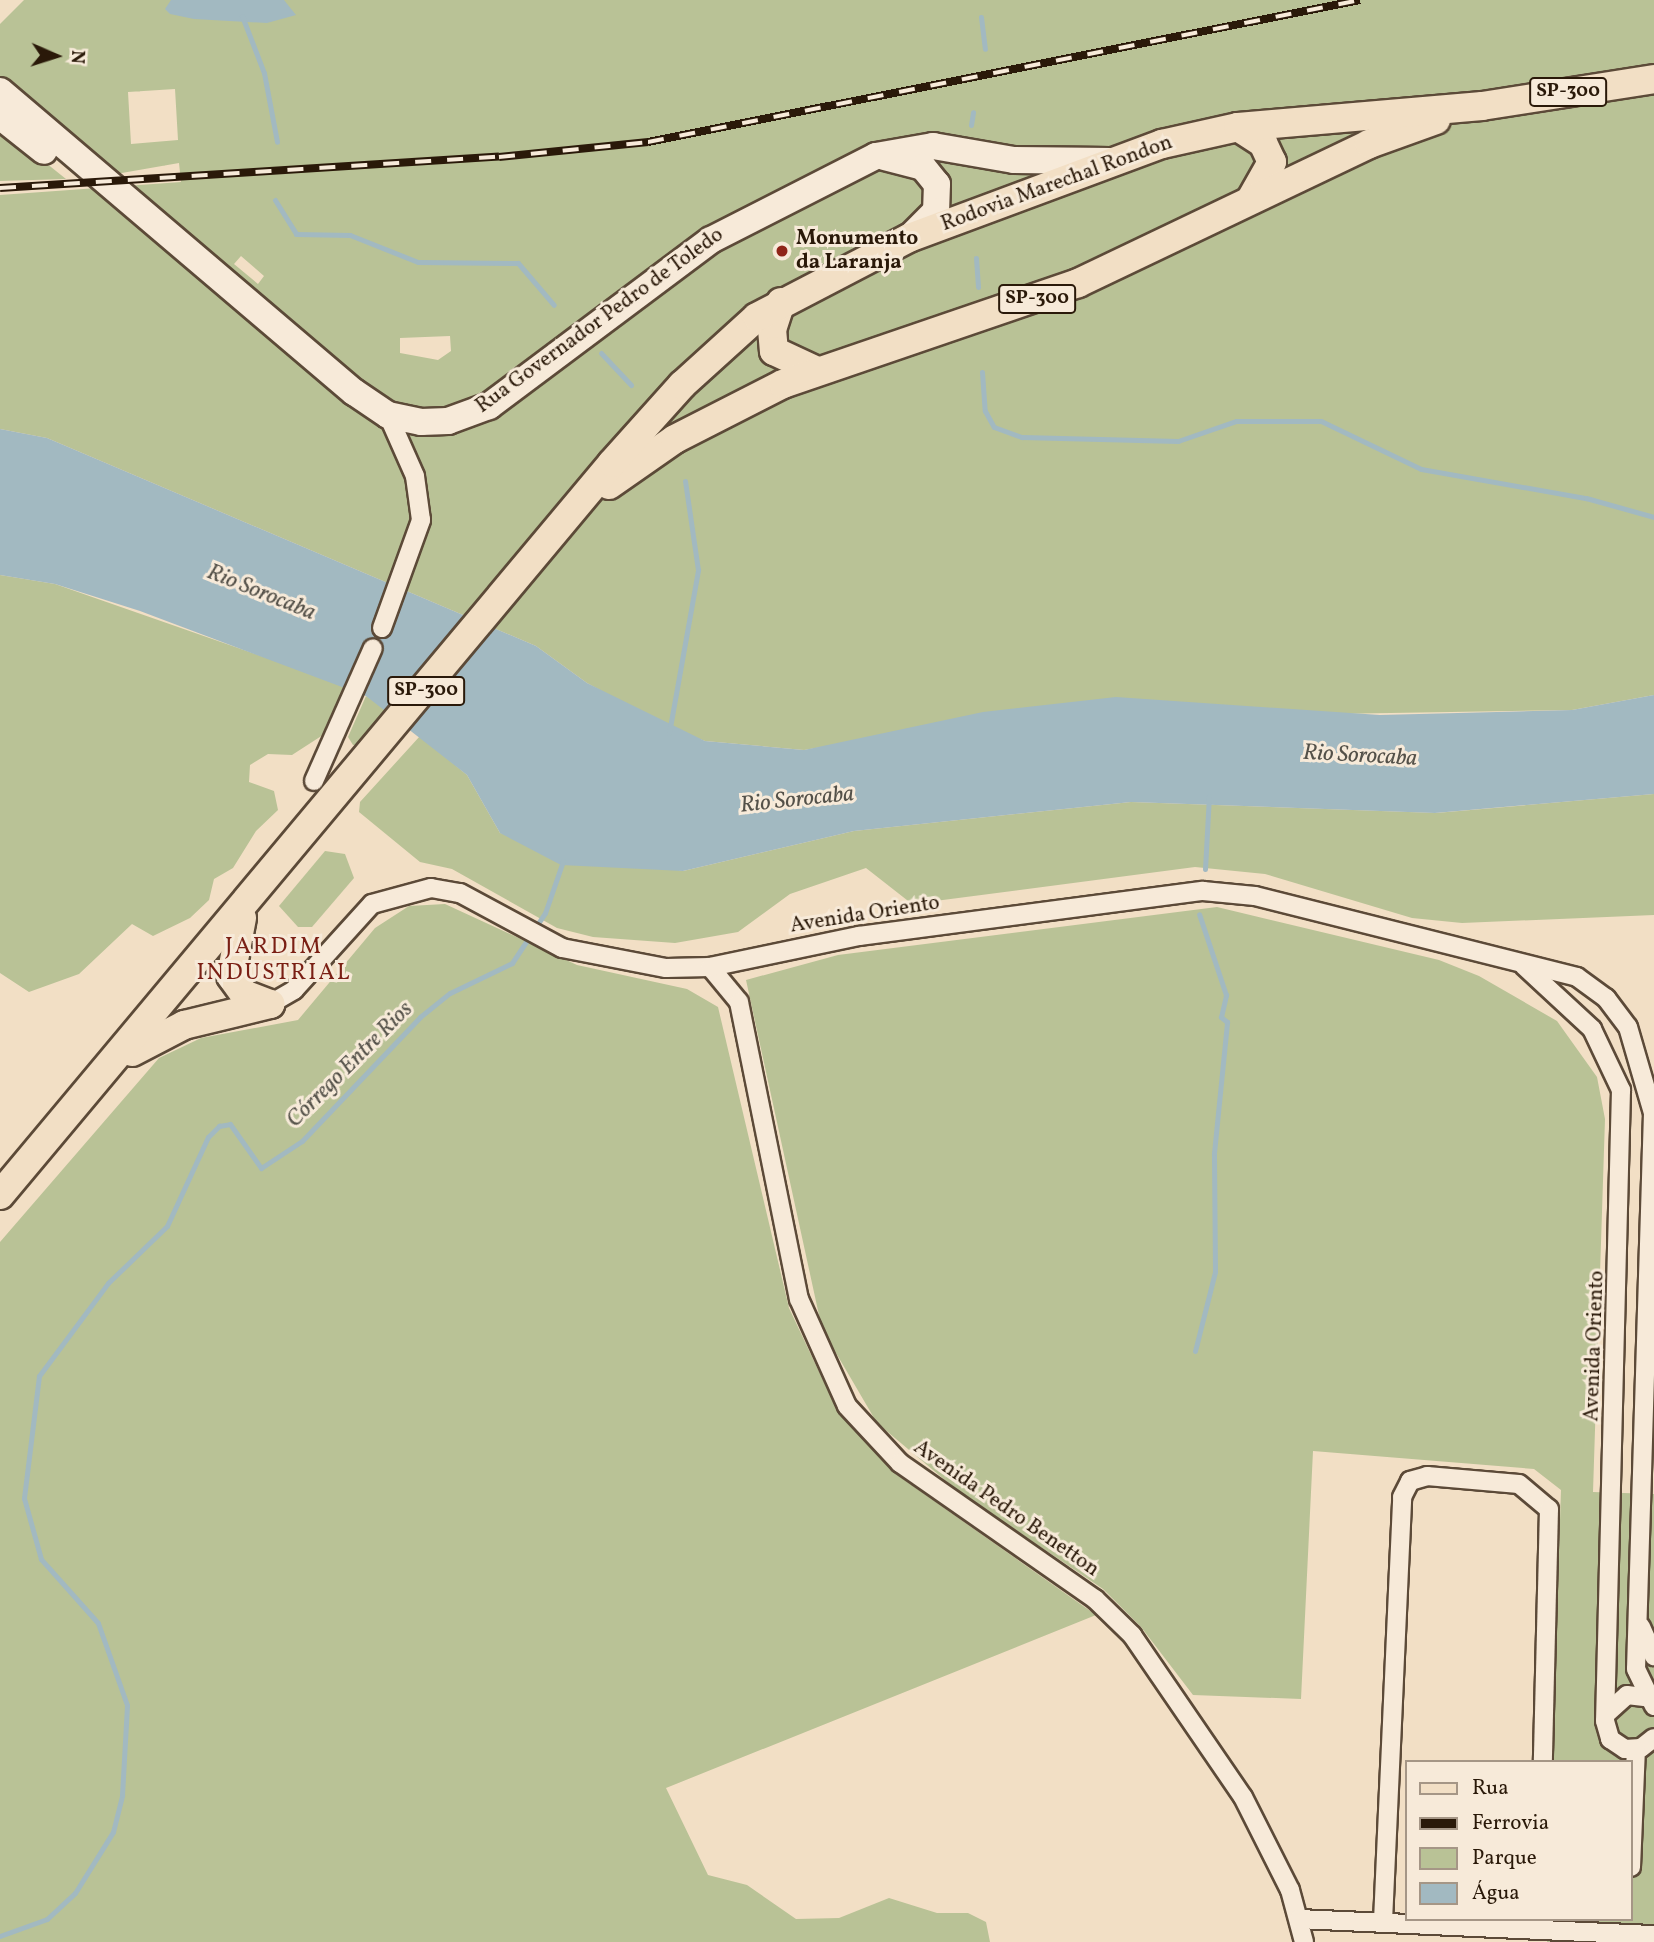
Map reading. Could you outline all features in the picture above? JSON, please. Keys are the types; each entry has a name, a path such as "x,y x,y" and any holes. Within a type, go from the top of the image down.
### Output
{"main road":[{"name":"Rodovia Marechal Rondon","path":"0,1195 86,1090 245,909 682,385 781,302 909,238 1115,161 1238,127 1482,106 1654,79"},
{"name":"Rua Governador Pedro de Toledo","path":"0,91 158,220 195,261"},
{"name":"Rodovia Marechal Rondon","path":"572,517 675,439 816,370 1041,297 1369,144 1482,106"},
{"name":"Rua Governador Pedro de Toledo","path":"0,116 147,234 195,261 388,415 434,422 489,406 711,240 876,156 933,146 1037,162 1115,161"},
{"path":"1238,127 1263,143 1272,162 1249,202"},
{"path":"876,156 923,167 937,184 936,211 909,238"},
{"path":"781,302 772,330 774,351 816,370"},
{"path":"245,909 231,976 244,994 270,1004"},
{"path":"0,1166 86,1090 163,1032 270,1004"}],"street":[{"path":"382,628 408,568 420,496 388,415"},
{"path":"314,781 373,648"},
{"name":"Avenida Oriento","path":"270,1004 294,990 360,915 390,895 445,889 541,938 619,962 710,967 859,936 1203,891 1255,896 1577,977 1599,992 1628,1027 1648,1081 1652,1141 1636,1670 1651,1701"},
{"name":"Avenida Oriento","path":"1521,964 1592,1029 1615,1069 1625,1118 1606,1714 1611,1739 1646,1746"},
{"name":"Avenida Pedro Benetton","path":"710,967 731,989 745,1022 799,1299 847,1406 900,1463 1096,1599 1132,1635 1243,1797 1299,1919 1304,1942"},
{"path":"1383,1922 1402,1497 1410,1480 1427,1476 1519,1484 1549,1509 1543,1760"},
{"name":"Avenida Oriento","path":"1637,1617 1654,1656"},
{"path":"1606,1714 1627,1695 1651,1701"},
{"path":"1633,1851 1646,1746"},
{"path":"1299,1919 1629,1926 1654,1935"}],"green space":[{"path":"24,0 1654,0 1654,695 1572,710 1330,714 863,740 804,750 705,741 670,728 587,683 536,646 47,438 0,429 0,195 181,182 179,163 116,174 0,83 0,24","holes":["175,89 178,140 131,144 128,92","241,256 264,276 258,284 234,264","450,336 451,351 438,360 400,353 400,338"]},
{"path":"0,127 26,147 66,179 0,181"},
{"path":"0,575 55,584 344,685 326,733 292,755 268,754 250,765 249,782 274,791 278,810 256,831 233,868 214,879 209,900 190,918 153,936 132,924 79,974 29,992 0,973"},
{"path":"366,696 390,711 362,745 353,745 348,737"},
{"path":"420,736 467,775 500,833 683,871 854,831 1131,802 1436,813 1654,794 1654,915 1462,923 1412,918 1265,874 1195,867 912,904 866,868 790,894 738,932 675,943 593,937 557,928 452,869 420,862 359,812 360,802"},
{"path":"325,851 345,854 354,878 312,927 298,927 279,906"},
{"path":"445,904 577,965 687,989 718,1007 789,1308 838,1412 893,1472 1096,1615 666,1788 708,1875 747,1885 796,1919 839,1918 889,1898 937,1913 968,1913 986,1922 990,1942 0,1942 0,1242 159,1058 201,1038 298,1020 375,928 409,906"},
{"path":"1217,907 1439,960 1479,976 1557,1021 1597,1077 1605,1119 1593,1492 1654,1494 1654,1942 1547,1942 1547,1921 1633,1921 1633,1760 1552,1760 1561,1490 1534,1469 1313,1451 1301,1699 1193,1695 1141,1627 1103,1589 958,1491 877,1423 822,1329 746,980 838,955"}],"water":[{"path":"171,0 284,0 296,15 267,23 194,19 170,14 165,9"},
{"name":"Rio Sorocaba","path":"0,429 47,438 536,646 587,683 705,741 804,750 983,712 1116,697 1380,715 1572,710 1654,695 1654,794 1435,813 1131,802 854,831 683,871 561,865 500,833 467,775 366,696 140,611 55,584 0,575"}],"waterway":[{"path":"242,16 264,73 277,142"},
{"path":"981,17 985,49"},
{"path":"971,125 973,112"},
{"path":"275,200 296,234 350,235 418,262 518,263 554,305"},
{"path":"976,258 978,287"},
{"path":"601,353 631,385"},
{"path":"982,372 985,411 994,427 1022,437 1178,441 1236,421 1321,421 1421,469 1586,498 1654,517"},
{"path":"669,733 698,570 685,481"},
{"path":"1205,869 1209,796"},
{"name":"Córrego Entre Rios","path":"0,1936 47,1919 75,1893 113,1832 122,1795 127,1705 98,1623 41,1559 24,1498 39,1376 108,1283 167,1226 208,1137 219,1126 230,1124 261,1168 302,1141 420,1017 450,993 512,963 545,913 563,861"},
{"path":"1195,1351 1215,1272 1214,1153 1227,1022 1221,1017 1226,995 1199,914"}],"railway":[{"path":"0,188 499,157 648,142 1360,0"}],"place":[{"name":"Monumento da Laranja","path":"782,251"}],"district":[{"name":"JARDIM INDUSTRIAL","path":"274,960"}]}
